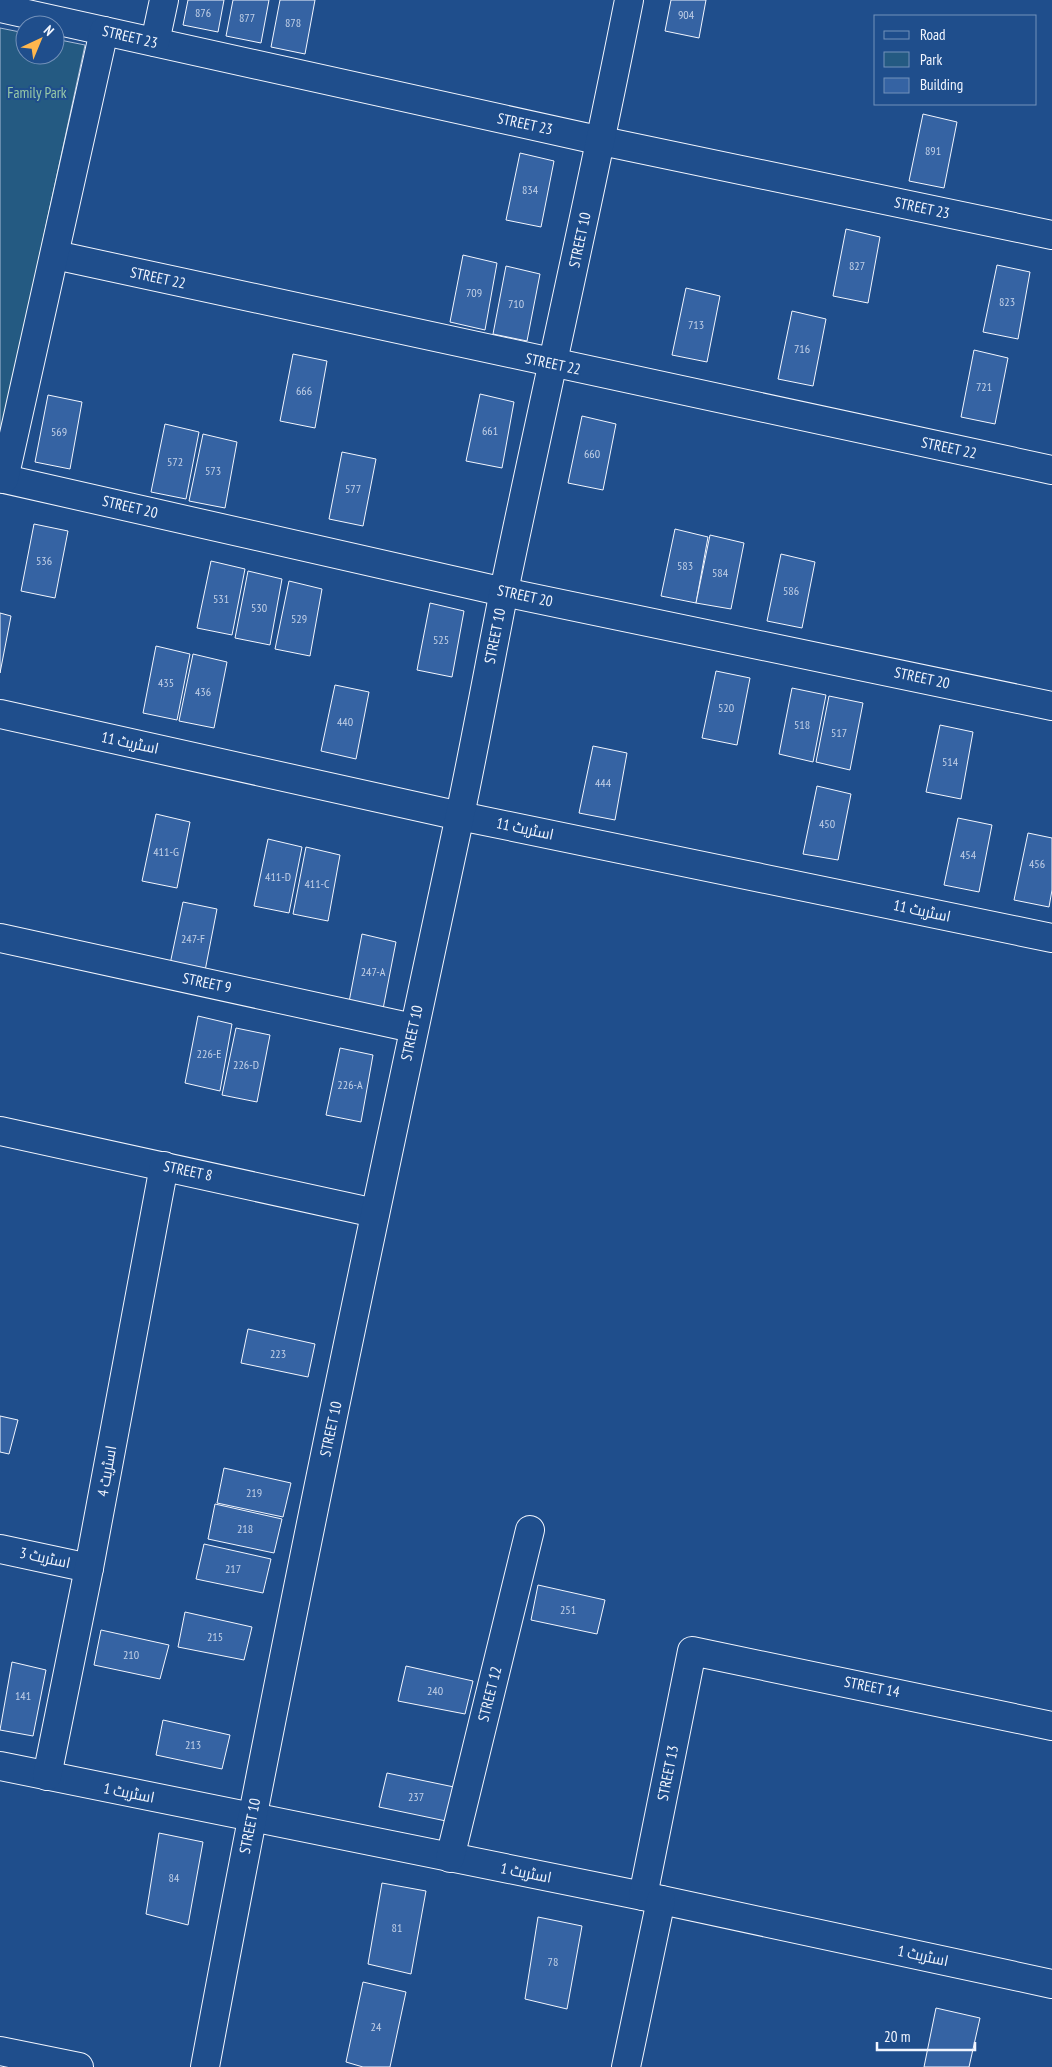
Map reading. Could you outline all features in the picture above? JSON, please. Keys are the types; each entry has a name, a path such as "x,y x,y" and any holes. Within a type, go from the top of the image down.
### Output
{"street":[{"path":"155,42 164,0"},
{"name":"STREET 10","path":"205,2067 251,1817 413,1028 460,816 504,592 602,141 629,0"},
{"name":"STREET 23","path":"0,8 602,141 1052,235"},
{"path":"2,478 55,255 104,31"},
{"name":"STREET 22","path":"55,255 553,364 1052,470"},
{"name":"STREET 20","path":"2,478 504,592 1052,706"},
{"name":"اسٹریٹ 11","path":"0,714 460,816 1052,938"},
{"name":"STREET 9","path":"0,938 413,1028"},
{"name":"STREET 8","path":"0,1131 375,1213"},
{"name":"اسٹریٹ 4","path":"47,1776 89,1568 164,1166"},
{"name":"STREET 12","path":"450,1858 530,1530"},
{"name":"اسٹریٹ 3","path":"0,1549 89,1568"},
{"name":"STREET 14","path":"692,1651 1052,1726"},
{"name":"STREET 13","path":"626,2067 692,1651"},
{"name":"اسٹریٹ 1","path":"0,1766 652,1898 1052,1984"},
{"path":"0,2051 79,2067"}],"green space":[{"name":"Family Park","path":"0,28 15,31 15,65 65,65 65,41 85,45 0,439"}],"building":[{"path":"188,0 224,0 218,32 183,25"},
{"path":"233,0 269,0 261,43 226,36"},
{"path":"280,0 315,0 305,54 271,47"},
{"path":"671,0 706,0 699,38 665,31"},
{"path":"923,114 957,122 944,188 909,181"},
{"path":"520,153 554,161 541,227 506,220"},
{"path":"846,229 880,237 868,303 833,296"},
{"path":"463,255 497,263 485,330 450,322"},
{"path":"997,265 1030,272 1018,339 983,332"},
{"path":"506,266 540,274 527,341 493,334"},
{"path":"686,288 720,296 707,362 672,355"},
{"path":"792,311 826,319 813,386 778,379"},
{"path":"974,350 1008,358 995,424 961,417"},
{"path":"293,354 327,361 315,428 280,421"},
{"path":"480,394 514,402 502,468 466,461"},
{"path":"48,395 82,402 70,469 35,462"},
{"path":"582,416 616,424 603,490 568,483"},
{"path":"165,424 199,432 186,499 151,492"},
{"path":"203,434 237,442 225,508 189,501"},
{"path":"342,452 376,459 363,526 329,519"},
{"path":"34,524 68,531 55,598 21,591"},
{"path":"675,529 708,537 696,603 661,596"},
{"path":"710,535 744,543 731,609 696,603"},
{"path":"781,554 815,562 802,628 767,621"},
{"path":"211,561 245,569 232,635 197,628"},
{"path":"248,571 282,579 270,645 235,638"},
{"path":"289,581 322,589 310,656 275,649"},
{"path":"430,603 464,611 452,677 417,670"},
{"path":"0,613 11,616 0,673"},
{"path":"156,646 190,654 177,720 143,713"},
{"path":"193,654 227,662 214,728 179,721"},
{"path":"716,671 750,678 737,745 702,738"},
{"path":"335,685 369,692 356,759 321,751"},
{"path":"792,688 826,695 813,762 779,754"},
{"path":"829,696 863,703 850,770 816,762"},
{"path":"940,725 973,732 961,799 926,792"},
{"path":"593,746 627,753 615,820 579,813"},
{"path":"817,786 851,794 838,860 803,854"},
{"path":"156,814 190,822 177,888 142,881"},
{"path":"958,818 992,825 979,892 944,885"},
{"path":"1028,833 1052,838 1052,890 1049,907 1014,900"},
{"path":"268,839 302,847 289,913 254,906"},
{"path":"306,847 340,855 328,921 293,914"},
{"path":"183,902 217,909 204,976 169,969"},
{"path":"362,934 396,942 383,1009 349,1002"},
{"path":"198,1016 232,1024 220,1091 185,1083"},
{"path":"236,1028 270,1035 257,1102 222,1095"},
{"path":"340,1048 373,1055 361,1122 326,1115"},
{"path":"248,1329 315,1344 308,1377 241,1363"},
{"path":"0,1416 18,1420 9,1454 0,1452"},
{"path":"224,1468 291,1483 283,1517 217,1503"},
{"path":"215,1504 282,1519 274,1553 208,1539"},
{"path":"204,1544 271,1559 263,1593 196,1579"},
{"path":"538,1585 605,1600 597,1634 531,1620"},
{"path":"185,1612 252,1627 244,1660 178,1647"},
{"path":"101,1630 169,1645 160,1679 94,1665"},
{"path":"12,1662 46,1670 33,1736 0,1730"},
{"path":"406,1666 473,1681 465,1714 398,1701"},
{"path":"163,1720 230,1735 222,1769 156,1755"},
{"path":"387,1773 454,1787 446,1821 379,1807"},
{"path":"159,1833 203,1842 188,1925 146,1914"},
{"path":"382,1883 426,1891 411,1974 368,1964"},
{"path":"538,1917 582,1926 567,2009 525,1999"},
{"path":"363,1982 406,1992 390,2067 363,2067 346,2062"},
{"path":"936,2008 980,2018 969,2067 924,2067"}]}
